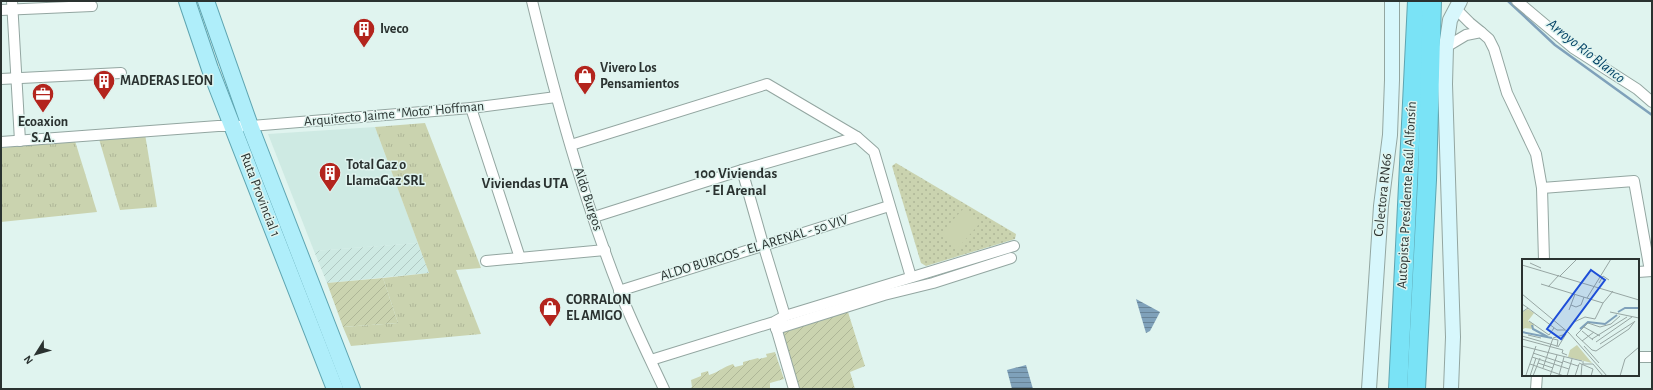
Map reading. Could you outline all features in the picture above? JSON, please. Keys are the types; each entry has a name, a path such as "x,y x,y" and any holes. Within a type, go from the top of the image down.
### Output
{"highway":[{"name":"Autopista Presidente Raúl Alfonsín","path":"1398,389 1417,1"},
{"name":"Autopista Presidente Raúl Alfonsín","path":"1416,389 1426,180 1432,1"}],"main road":[{"name":"Ruta Provincial 1","path":"187,1 233,126 335,389"},
{"name":"Ruta Provincial 1","path":"206,1 250,126 352,389"}],"street":[{"name":"Aldo Burgos","path":"532,1 556,97 605,250 620,291 664,389"},
{"name":"Colectora RN66","path":"1369,389 1381,206 1390,135 1392,1"},
{"path":"1517,1 1573,48 1636,89 1652,102"},
{"path":"1,10 13,5 92,6"},
{"path":"13,5 20,141"},
{"path":"1451,389 1453,337 1451,248 1444,121 1454,42 1450,20 1463,13 1489,39 1494,49 1507,93 1536,154 1542,188 1544,259"},
{"path":"1454,42 1473,32 1481,32"},
{"path":"1,79 120,73"},
{"path":"571,146 767,84 857,137 874,152 911,277"},
{"name":"Arquitecto Jaime \"Moto\" Hoffman","path":"1,142 128,132 250,126 471,108 556,97"},
{"path":"471,108 520,258"},
{"path":"594,217 742,170 857,137"},
{"path":"742,170 763,244 786,316"},
{"path":"1542,188 1634,181 1651,271 1639,272"},
{"name":"ALDO BURGOS - EL ARENAL - 50 VIV","path":"620,291 763,244 889,206"},
{"path":"775,326 786,316 1014,246"},
{"path":"486,261 605,250"},
{"path":"650,360 884,295 933,283 1011,258"},
{"path":"775,326 794,389"},
{"path":"1639,357 1652,357"},
{"path":"1536,389 1537,376"}],"shaded area":[{"path":"375,127 418,243 314,251 268,134"},
{"path":"418,243 429,273 327,283 314,251"}],"green space":[{"path":"425,123 481,268 456,270 481,334 351,346 343,327 398,323 383,278 429,273 375,127"},
{"path":"145,134 157,207 120,210 99,139"},
{"path":"75,141 97,212 1,222 1,148"},
{"path":"896,163 1016,234 1015,239 926,266 921,263 892,166"},
{"path":"964,208 980,223 958,248 941,233"},
{"path":"383,278 398,323 343,327 327,283"},
{"path":"848,312 865,366 850,372 855,389 798,389 780,332"},
{"path":"775,352 784,379 770,383 770,389 689,389 692,387 691,380 701,376 701,373 708,371 709,375 730,365 733,364 735,367 743,365 743,362 767,357 766,354"}],"water":[{"path":"1136,299 1160,312 1150,331 1146,333"},
{"path":"1026,365 1033,389 1012,389 1007,370"}],"waterway":[{"name":"Arroyo Río Blanco","path":"1508,1 1555,45 1652,115"}],"place":[{"name":"Iveco","path":"364,48"},
{"name":"Vivero Los Pensamientos","path":"585,96"},
{"name":"MADERAS LEON","path":"104,100"},
{"name":"Ecoaxion S. A.","path":"43,114"},
{"name":"Total Gaz o LlamaGaz SRL","path":"330,192"},
{"name":"CORRALON EL AMIGO","path":"550,328"}],"district":[{"name":"100 Viviendas - El Arenal","path":"736,182"},
{"name":"Viviendas UTA","path":"525,183"}]}
